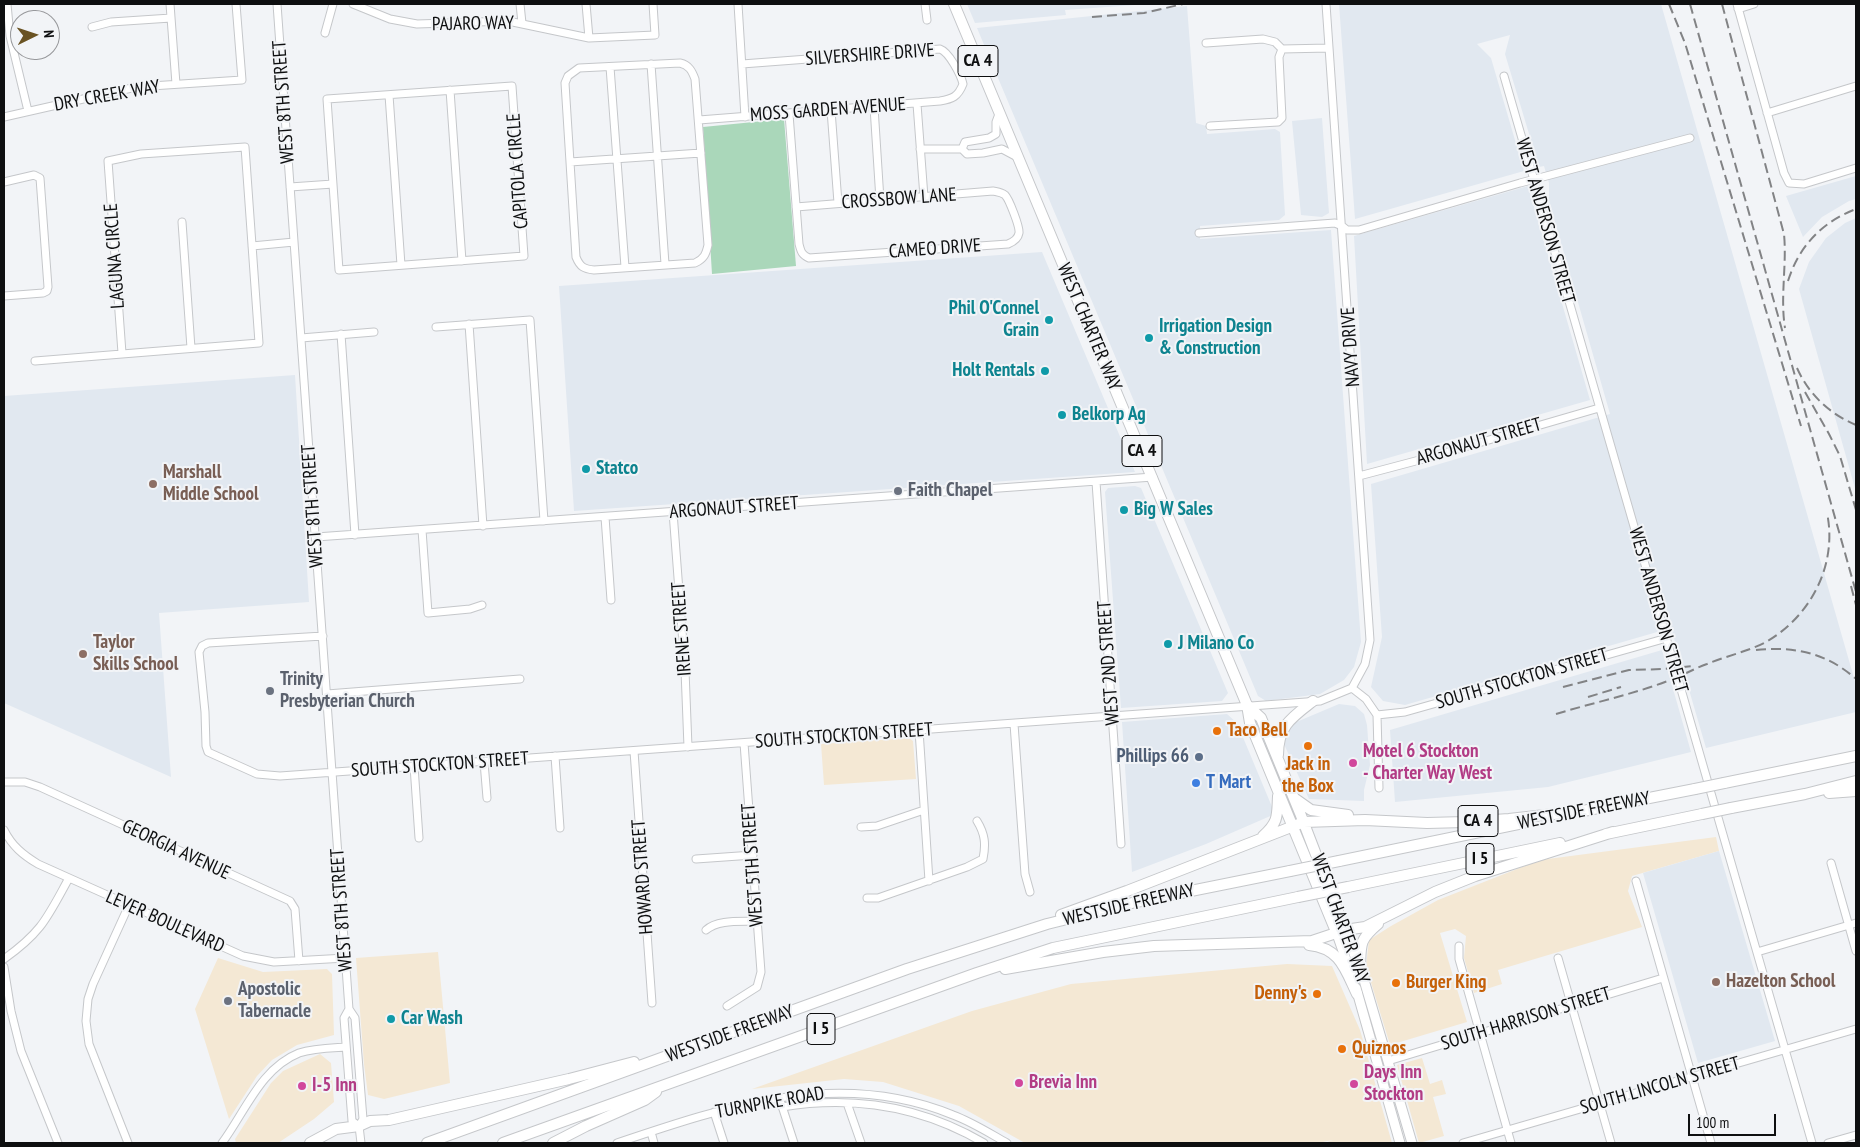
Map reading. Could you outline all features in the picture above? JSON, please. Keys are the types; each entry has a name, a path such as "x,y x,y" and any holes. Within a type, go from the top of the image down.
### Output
{"highway":[{"name":"WEST CHARTER WAY","path":"954,4 1247,705 1250,723 1278,792 1341,932"},
{"path":"1278,761 1278,745 1283,728 1291,718 1313,701"},
{"name":"WEST CHARTER WAY","path":"1247,705 1260,718 1304,822 1341,932"},
{"name":"WESTSIDE FREEWAY","path":"426,1143 908,969 1046,924 1136,902 1854,756"},
{"name":"WESTSIDE FREEWAY","path":"503,1143 977,973 1053,948 1805,794 1856,781"},
{"path":"1805,794 1856,791"},
{"path":"1257,840 1272,828 1276,821 1278,792"},
{"path":"1294,798 1311,810 1358,816 1365,820"},
{"name":"CA 4","path":"1365,820 1457,822 1509,819 1590,810"},
{"path":"1046,924 1066,912 1128,891 1304,822 1365,820"},
{"path":"977,973 1094,953 1137,948 1199,944 1312,941 1365,927 1458,882 1613,832"},
{"path":"1360,970 1361,945 1364,938 1384,918"},
{"path":"1275,943 1317,946 1329,950 1338,959 1357,994"},
{"path":"310,1143 336,1129 346,1126 359,1126 370,1122 389,1120 569,1080 635,1062 652,1062"},
{"path":"553,1143 586,1126 646,1100 665,1085"}],"main road":[{"name":"WEST CHARTER WAY","path":"1341,932 1360,970 1412,1143"},
{"name":"WEST CHARTER WAY","path":"1341,932 1400,1143"},
{"path":"1365,1020 1372,1027 1380,1054 1388,1061"}],"street":[{"path":"7,4 10,36 28,111"},
{"path":"170,4 176,84"},
{"name":"DRY CREEK WAY","path":"4,117 122,90 242,80 236,4"},
{"name":"WEST 8TH STREET","path":"277,4 349,1009 355,1018 356,1027 362,1119 359,1126 362,1143"},
{"path":"326,32 333,4"},
{"name":"PAJARO WAY","path":"353,4 390,19 417,24 431,25 494,21 522,23 589,38 655,36 653,4"},
{"path":"520,4 522,23"},
{"path":"586,4 589,38"},
{"path":"738,4 745,117"},
{"path":"926,4 927,20"},
{"name":"NAVY DRIVE","path":"1326,4 1370,640 1365,664 1352,688"},
{"path":"1754,4 1738,6 1766,113 1784,174 1789,183 1810,183 1856,168"},
{"path":"92,27 111,22 171,18"},
{"path":"1206,43 1263,39 1276,42 1282,49"},
{"path":"1282,49 1329,48"},
{"name":"SILVERSHIRE DRIVE","path":"742,64 940,49 944,50 948,55 962,80 963,84 957,96"},
{"path":"1210,126 1278,122 1282,118 1279,56 1282,49"},
{"path":"652,64 665,264"},
{"path":"652,64 686,64 695,79 708,245 706,253 702,260 695,263 585,269 579,265 576,257 565,83 572,72 580,68 652,64"},
{"path":"610,66 625,267"},
{"name":"WEST ANDERSON STREET","path":"1504,76 1812,1143"},
{"name":"CAPITOLA CIRCLE","path":"512,86 524,256 339,270 327,99 450,90 512,86"},
{"path":"1766,113 1856,86"},
{"path":"450,90 462,261"},
{"path":"389,95 401,265"},
{"name":"MOSS GARDEN AVENUE","path":"699,120 917,104 950,100 957,96"},
{"path":"917,104 924,197"},
{"path":"874,107 880,200"},
{"path":"831,110 838,203"},
{"path":"788,114 796,207"},
{"path":"962,149 965,142 989,138 996,134 996,122 999,114"},
{"path":"1199,233 1335,223 1347,230 1359,230 1533,180 1690,138"},
{"name":"LAGUNA CIRCLE","path":"245,147 252,246 259,343 122,353 108,162 141,154 245,147"},
{"path":"920,149 962,149 967,154 1002,149 1017,157"},
{"path":"570,162 701,153"},
{"path":"4,182 34,175 40,178 48,287 43,294 4,296"},
{"path":"290,188 333,184"},
{"name":"CROSSBOW LANE","path":"796,207 993,191 1002,193"},
{"name":"CAMEO DRIVE","path":"796,207 799,244 802,254 810,258 1008,244 1017,238 1018,227 1007,197 1002,193"},
{"path":"182,222 190,348"},
{"path":"252,246 294,242"},
{"path":"436,327 530,320 544,521"},
{"path":"468,324 484,526"},
{"path":"301,338 374,332"},
{"path":"341,334 355,535"},
{"path":"35,361 122,355 122,353"},
{"name":"ARGONAUT STREET","path":"1358,476 1599,408"},
{"name":"ARGONAUT STREET","path":"316,537 1152,477"},
{"name":"WEST 2ND STREET","path":"1096,482 1121,844"},
{"name":"IRENE STREET","path":"673,512 685,670 688,747"},
{"path":"605,517 611,600"},
{"path":"422,530 428,613 470,609 482,605"},
{"name":"SOUTH STOCKTON STREET","path":"322,636 208,643 202,646 199,652 208,752 263,775 280,776 1313,701 1332,697 1352,688"},
{"name":"SOUTH STOCKTON STREET","path":"1377,715 1404,712 1667,638"},
{"path":"327,694 520,679"},
{"path":"1352,688 1366,699 1377,715 1379,788"},
{"path":"1014,724 1024,874 1030,892"},
{"path":"919,730 929,881"},
{"name":"WEST 5TH STREET","path":"727,1006 757,987 761,972 744,743"},
{"name":"HOWARD STREET","path":"634,750 652,1003"},
{"path":"555,756 560,828"},
{"path":"484,762 487,798"},
{"path":"414,766 419,838"},
{"name":"GEORGIA AVENUE","path":"4,782 25,782 40,787 290,902 295,909 299,961"},
{"path":"861,826 877,826 924,810"},
{"path":"866,898 878,898 929,881 984,859 985,845 983,832 977,821"},
{"name":"LEVER BOULEVARD","path":"4,830 13,845 28,858 242,956 274,962 346,958"},
{"path":"696,859 753,855"},
{"path":"1831,863 1853,924 1856,951"},
{"path":"4,960 27,942 40,928 53,910 69,878"},
{"path":"1636,881 1712,1143"},
{"path":"128,1143 89,1044 86,1021 88,998 93,984 129,905"},
{"path":"706,930 709,927 722,924 758,921"},
{"path":"1757,952 1853,924"},
{"path":"1458,946 1459,959 1510,1143"},
{"path":"1558,958 1611,1143"},
{"path":"4,967 10,1011 20,1051 58,1143"},
{"name":"SOUTH HARRISON STREET","path":"1388,1061 1663,978"},
{"name":"WEST 8TH STREET","path":"349,1009 344,1018 352,1120 359,1126"},
{"path":"346,1047 356,1027"},
{"name":"SOUTH LINCOLN STREET","path":"1463,1143 1856,1029"},
{"path":"346,1047 356,1060 359,1069"},
{"path":"222,1143 255,1092 278,1065 292,1056 308,1051 346,1047"},
{"name":"TURNPIKE ROAD","path":"617,1143 714,1112 779,1097 835,1092 897,1098 952,1114 971,1122 1006,1143"},
{"path":"779,1097 794,1143"},
{"path":"782,1107 847,1103 890,1107 926,1115 959,1128 984,1143"},
{"path":"847,1103 861,1143"},
{"path":"714,1112 724,1143"},
{"path":"651,1132 654,1143"},
{"path":"1828,1143 1856,1135"}],"shaded area":[{"path":"967,4 1149,4 1065,10 1066,15 975,23"},
{"path":"1339,4 1661,4 1856,685 1856,712 1706,748 1671,628 1405,705 1383,701 1371,687 1382,637 1371,484 1610,414 1549,201 1549,183 1544,166 1539,167 1505,54 1510,35 1477,44 1491,58 1524,171 1355,219"},
{"path":"1187,6 1196,123 1206,126 1207,134 1275,129 1280,132 1285,215 1279,220 1200,226 1200,239 1331,230 1361,642 1354,667 1344,680 1320,694 1266,701 1258,696 977,28"},
{"path":"1322,118 1329,213 1322,217 1301,215 1292,121"},
{"path":"1856,176 1856,199 1849,201 1822,217 1803,237 1786,196"},
{"path":"1528,186 1590,400 1367,464 1354,236"},
{"path":"1856,218 1856,492 1799,289 1809,262 1826,238 1845,223"},
{"path":"1042,252 1135,472 574,511 559,286"},
{"name":"Marshall Middle School","path":"295,375 309,602 159,613 171,777 4,703 4,396"},
{"path":"1135,486 1141,488 1228,693 1222,701 1121,708 1105,492 1108,488"},
{"path":"1662,650 1691,752 1548,787 1395,802 1390,730"},
{"path":"1339,704 1355,706 1364,714 1367,725 1370,765 1364,790 1364,801 1309,799 1283,742 1286,731 1294,723"},
{"path":"1227,714 1237,723 1275,814 1206,844 1132,872 1122,722"},
{"path":"909,738 913,741 916,779 824,785 821,744"},
{"path":"1716,837 1719,851 1632,876 1628,891 1642,927 1498,970 1502,984 1474,993 1464,958 1466,936 1455,929 1440,933 1467,1022 1390,1045 1366,966 1369,940 1438,900 1540,860"},
{"name":"Hazelton School","path":"1719,851 1775,1041 1698,1063 1643,873"},
{"path":"438,952 450,1083 384,1099 368,1095 356,958"},
{"path":"218,958 263,972 327,969 332,974 334,1035 297,1045 272,1060 257,1076 229,1119 195,1009"},
{"path":"1287,964 1332,966 1360,1030 1392,1143 1324,1143 1333,1140 1318,1143 1025,1143 959,1106 883,1082 844,1079 752,1089 972,1011 1071,984"},
{"path":"320,1054 331,1063 334,1102 314,1119 278,1143 236,1143 235,1139 271,1083 283,1071"},
{"path":"1422,1058 1430,1084 1442,1080 1446,1094 1433,1097 1444,1136 1419,1143 1397,1065"}],"green space":[{"path":"784,119 796,266 712,274 703,127"}],"railway":[{"path":"1092,17 1144,13 1183,4"},
{"path":"1669,4 1685,43 1801,426"},
{"path":"1690,4 1856,592"},
{"path":"1722,4 1784,234 1783,305 1785,328"},
{"path":"1788,281 1798,257 1813,237 1822,228 1856,209"},
{"path":"1797,368 1808,387 1821,402 1838,415 1856,425"},
{"path":"1805,392 1840,456 1856,510"},
{"path":"1556,714 1671,680 1714,661 1764,643 1780,632 1807,605 1817,588 1828,552 1829,532 1827,513"},
{"path":"1851,586 1856,605"},
{"path":"1756,650 1784,649 1809,653 1833,663 1856,679"},
{"path":"1563,687 1629,670 1693,666"},
{"path":"1588,697 1621,687"}],"place":[{"name":"Phil O'Connel Grain","path":"1049,320"},
{"name":"Irrigation Design & Construction","path":"1149,338"},
{"name":"Holt Rentals","path":"1045,371"},
{"name":"Belkorp Ag","path":"1062,415"},
{"name":"Statco","path":"586,469"},
{"name":"Marshall Middle School","path":"153,484"},
{"name":"Faith Chapel","path":"898,491"},
{"name":"Big W Sales","path":"1124,510"},
{"name":"J Milano Co","path":"1168,644"},
{"name":"Taylor Skills School","path":"83,654"},
{"name":"Trinity Presbyterian Church","path":"270,691"},
{"name":"Taco Bell","path":"1217,731"},
{"name":"Jack in the Box","path":"1308,746"},
{"name":"Phillips 66","path":"1199,757"},
{"name":"Motel 6 Stockton - Charter Way West","path":"1353,763"},
{"name":"T Mart","path":"1196,783"},
{"name":"Hazelton School","path":"1716,982"},
{"name":"Burger King","path":"1396,983"},
{"name":"Denny's","path":"1317,994"},
{"name":"Apostolic Tabernacle","path":"228,1001"},
{"name":"Car Wash","path":"391,1019"},
{"name":"Quiznos","path":"1342,1049"},
{"name":"Brevia Inn","path":"1019,1083"},
{"name":"Days Inn Stockton","path":"1354,1084"},
{"name":"I-5 Inn","path":"302,1086"}]}
